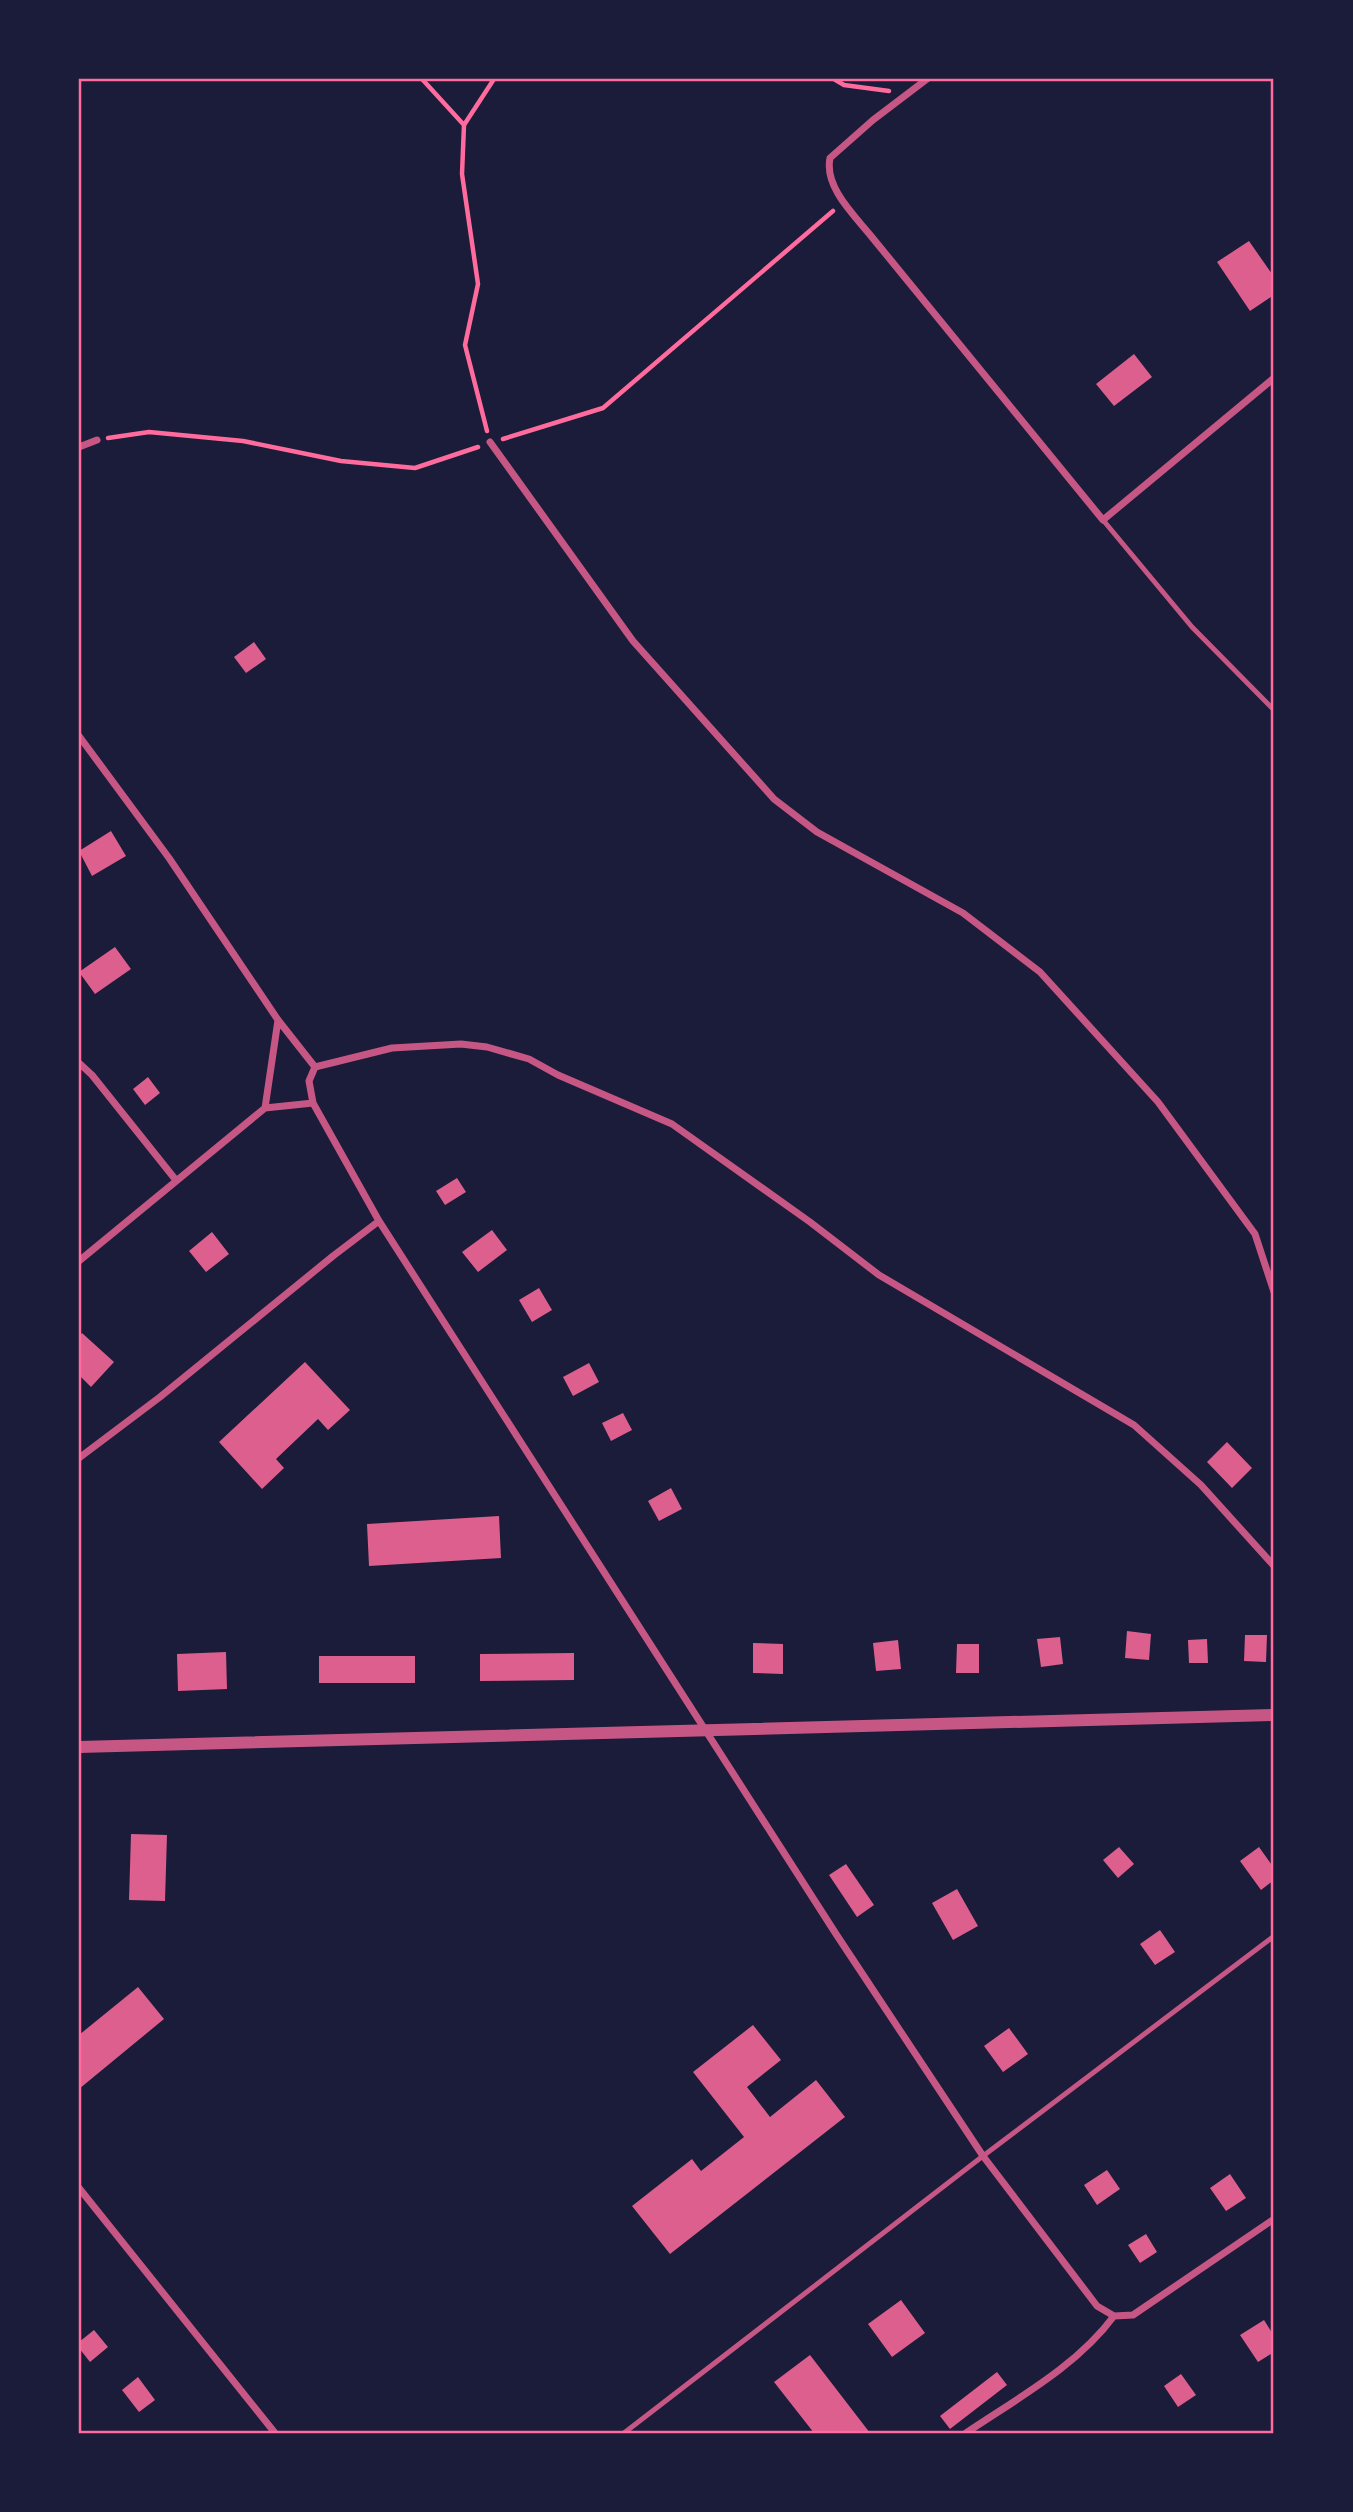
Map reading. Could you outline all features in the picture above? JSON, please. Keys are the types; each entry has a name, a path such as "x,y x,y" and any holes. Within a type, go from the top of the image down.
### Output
{"street":[{"path":"927,79 873,120 830,158 828,167 832,182 844,202 1103,520 1274,378"},
{"path":"79,447 97,440"},
{"path":"490,442 633,641 774,799 817,832 963,914 1040,972 1158,1102 1255,1234 1274,1292"},
{"path":"79,736 169,858 278,1020 315,1067"},
{"path":"265,1108 278,1020"},
{"path":"315,1067 392,1048 461,1044 487,1047 529,1059 558,1075 672,1124 810,1222 879,1275 1134,1425 1201,1485 1274,1566"},
{"path":"79,1063 92,1075 176,1179"},
{"path":"315,1067 309,1081 313,1103 379,1221 836,1934 983,2156 1097,2306 1114,2316 1133,2315 1274,2219"},
{"path":"79,1261 265,1108 313,1103"},
{"path":"79,1458 160,1398 379,1221"},
{"path":"79,1747 1274,1715"},
{"path":"79,2188 275,2433"},
{"path":"966,2433 1072,2360 1100,2336 1114,2316"}],"lane":[{"path":"1103,520 1192,627 1274,710"},
{"path":"624,2433 1274,1936"}],"path":[{"path":"422,79 464,125"},
{"path":"490,442 465,345 478,284 462,174 464,125 495,79"},
{"path":"834,79 844,85 911,91"},
{"path":"97,440 149,432 243,442 341,461 415,468 603,408 844,202"}],"building":[{"path":"1249,241 1274,277 1274,295 1250,311 1217,262"},
{"path":"1134,354 1152,377 1114,406 1096,384"},
{"path":"254,642 266,659 246,673 234,657"},
{"path":"111,831 126,856 92,876 79,851"},
{"path":"115,947 131,969 95,994 79,972"},
{"path":"148,1077 160,1093 145,1105 133,1089"},
{"path":"457,1178 466,1192 445,1205 436,1191"},
{"path":"492,1230 507,1250 478,1272 462,1252"},
{"path":"212,1232 229,1254 206,1272 189,1251"},
{"path":"539,1288 552,1310 532,1322 519,1300"},
{"path":"82,1333 114,1362 91,1387 79,1375 79,1337"},
{"path":"305,1362 350,1410 328,1430 318,1419 276,1459 284,1468 262,1489 219,1442"},
{"path":"589,1363 599,1382 573,1396 563,1377"},
{"path":"623,1413 632,1430 611,1441 602,1423"},
{"path":"1227,1442 1252,1468 1232,1488 1207,1462"},
{"path":"671,1488 682,1509 659,1521 648,1501"},
{"path":"499,1516 501,1558 369,1566 367,1524"},
{"path":"1127,1631 1151,1634 1149,1660 1125,1658"},
{"path":"1245,1635 1267,1635 1266,1662 1244,1661"},
{"path":"1060,1637 1063,1664 1041,1667 1037,1639"},
{"path":"1207,1639 1208,1663 1189,1663 1188,1640"},
{"path":"898,1640 901,1669 876,1671 873,1643"},
{"path":"753,1643 783,1644 783,1674 753,1673"},
{"path":"957,1644 979,1644 979,1673 956,1673"},
{"path":"226,1652 227,1689 178,1691 177,1654"},
{"path":"574,1653 574,1680 480,1681 480,1654"},
{"path":"319,1656 415,1656 415,1683 319,1683"},
{"path":"131,1834 167,1835 165,1901 129,1900"},
{"path":"1119,1847 1134,1864 1118,1878 1103,1860"},
{"path":"1259,1847 1274,1868 1274,1880 1261,1890 1240,1861"},
{"path":"846,1864 874,1905 857,1917 829,1875"},
{"path":"957,1889 978,1926 953,1940 932,1903"},
{"path":"1160,1930 1175,1952 1155,1965 1140,1944"},
{"path":"138,1987 164,2019 79,2089 79,2035"},
{"path":"753,2025 781,2060 747,2087 770,2117 816,2080 845,2117 670,2254 632,2206 692,2159 701,2171 744,2137 693,2072"},
{"path":"1009,2028 1028,2054 1003,2072 984,2046"},
{"path":"1107,2170 1120,2189 1097,2205 1084,2185"},
{"path":"1230,2174 1246,2198 1226,2211 1210,2188"},
{"path":"1146,2234 1157,2252 1140,2263 1128,2245"},
{"path":"901,2300 925,2333 892,2357 868,2324"},
{"path":"1264,2320 1274,2336 1274,2352 1258,2362 1240,2335"},
{"path":"94,2330 108,2347 90,2362 79,2348 79,2342"},
{"path":"810,2355 870,2433 814,2433 774,2382"},
{"path":"997,2372 1007,2385 950,2429 940,2416"},
{"path":"1181,2374 1196,2395 1178,2407 1164,2386"},
{"path":"138,2377 155,2400 139,2412 122,2390"}]}
